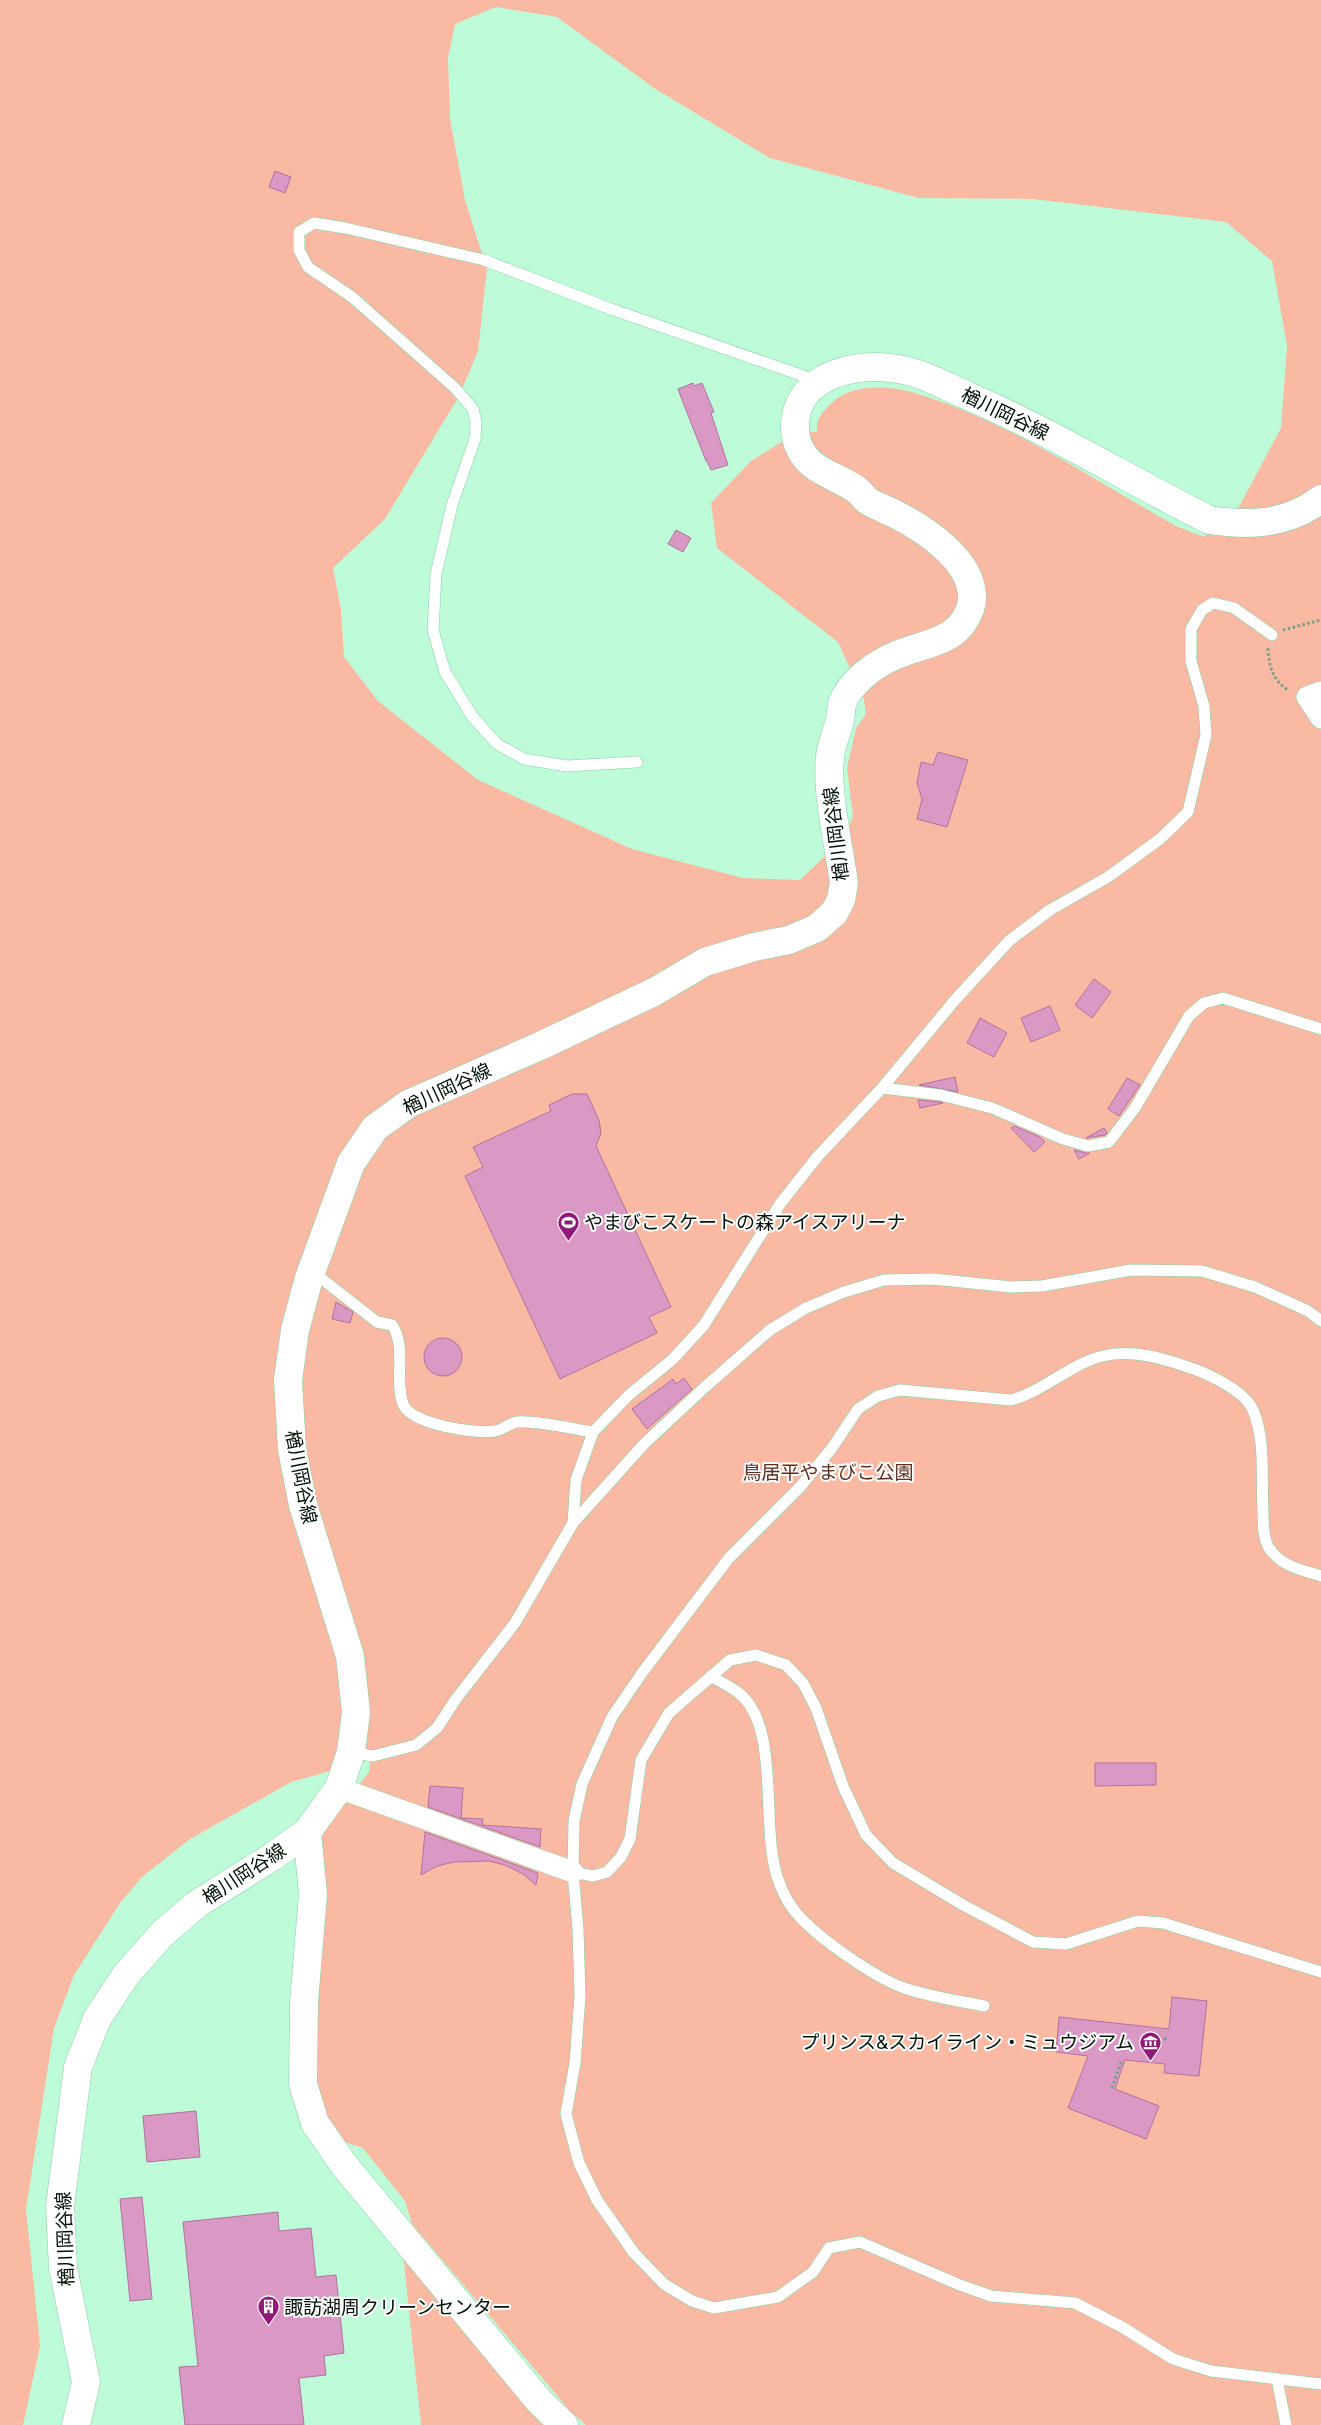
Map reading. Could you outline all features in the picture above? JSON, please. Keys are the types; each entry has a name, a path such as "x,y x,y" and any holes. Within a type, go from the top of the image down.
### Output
{"main road":[{"name":"楢川岡谷線","path":"76,2425 86,2382 64,2275 60,2206 78,2067 97,2019 124,1976 162,1934 197,1904 272,1857 307,1832 339,1788 351,1752 356,1712 350,1656 304,1505 292,1449 288,1380 295,1330 308,1278 351,1163 375,1128 408,1104 531,1050 654,992 705,962 754,947 789,940 826,922 834,913 841,900 844,883 830,780 829,759 833,739 840,722 853,712 876,684 887,676 961,647 973,637 985,614 988,601 983,574 975,559 962,545 929,519 871,490 859,491 813,465 804,454 797,442 794,430 798,408 806,394 820,382 842,372 868,367 892,368 914,373 1011,414 1209,520 1235,524 1264,523 1290,517 1321,498"},
{"path":"307,1832 313,1894 304,2002 303,2084 315,2123 344,2165 538,2401 564,2425"}],"street":[{"path":"1314,695 1321,718"},
{"path":"339,1788 572,1872"}],"lane":[{"path":"637,762 567,766 524,759 497,744 472,716 445,672 433,630 438,565 452,505 475,439 476,422 473,409 455,388 352,297 308,267 299,250 299,232 314,223 345,228 484,260 611,309 820,382"},
{"path":"573,1523 576,1480 593,1432 629,1396 672,1359 704,1326 780,1204 818,1156 882,1088 955,1000 1009,942 1050,910 1108,877 1160,839 1188,812 1206,735 1204,706 1191,661 1191,629 1202,610 1213,604 1234,608 1272,635"},
{"path":"882,1088 941,1095 992,1108 1063,1139 1088,1146 1109,1142 1135,1108 1189,1016 1204,1003 1223,998 1321,1029"},
{"path":"351,1752 373,1756 416,1745 437,1728 456,1699 515,1623 573,1523 645,1443 770,1330 806,1308 844,1292 884,1280 933,1278 1011,1287 1042,1286 1131,1270 1202,1271 1255,1287 1308,1311 1321,1321"},
{"path":"322,1279 377,1322 392,1326 398,1334 399,1382 404,1406 415,1416 444,1428 495,1431 516,1422 593,1432"},
{"path":"1321,1576 1282,1563 1268,1547 1264,1524 1261,1440 1253,1408 1232,1388 1207,1373 1166,1360 1121,1353 1102,1356 1028,1395 1011,1400 900,1390 878,1396 858,1409 832,1448 800,1487 729,1558 642,1672 612,1717 582,1784 574,1821 572,1872 578,1929 580,1996 574,2063 566,2114 579,2163 597,2200 634,2253 664,2284 692,2301 714,2308 778,2297 813,2272 829,2248 860,2242 960,2285 991,2296 1075,2304 1122,2327 1173,2359 1211,2371 1321,2384"},
{"path":"572,1872 593,1876 607,1872 621,1857 630,1838 641,1760 669,1713 730,1660 756,1655 786,1665 803,1683 816,1708 843,1786 866,1835 893,1863 963,1906 1033,1942 1066,1944 1138,1921 1163,1923 1321,1972"},
{"path":"711,1676 741,1694 759,1719 770,1801 770,1845 779,1882 791,1907 822,1937 874,1974 906,1989 984,2006"},
{"path":"1277,2380 1286,2425"}],"path":[{"path":"1314,695 1291,693 1277,683 1269,665 1268,644 1272,635 1321,620"},
{"path":"1144,2037 1168,2039"},
{"path":"1112,2088 1122,2060"}],"green space":[{"name":"鳥居平やまびこ公園","path":"0,0 1321,0 1321,2425 586,2425 570,2411 412,2224 405,2201 363,2148 336,2139 312,2077 315,1842 369,1772 370,1760 291,1782 190,1839 142,1877 120,1903 74,1975 54,2028 26,2209 40,2346 23,2425 0,2425","holes":["496,7 557,17 654,88 770,158 919,198 1033,199 1226,222 1272,261 1287,346 1281,428 1239,507 1204,537 1176,526 1049,452 983,419 915,393 884,388 863,389 843,395 821,414 817,432 799,431 751,461 711,503 717,548 838,642 864,699 866,714 856,728 847,768 853,816 844,838 800,880 743,878 632,849 478,780 378,701 344,657 341,610 333,568 385,519 459,396 478,351 487,269 465,200 450,119 448,58 455,24"]},
{"path":"403,2253 548,2425 421,2425"}],"building":[{"path":"275,171 291,177 285,193 269,187"},
{"path":"693,383 694,386 702,383 714,412 711,413 728,465 711,470 706,461 678,389"},
{"path":"676,530 691,538 683,552 668,544"},
{"path":"938,752 968,760 947,827 917,819 922,799 917,783 921,762 933,765"},
{"path":"1094,979 1111,992 1092,1018 1075,1005"},
{"path":"1050,1006 1060,1030 1031,1042 1021,1018"},
{"path":"980,1018 1007,1033 994,1057 967,1043"},
{"path":"955,1077 958,1092 919,1085"},
{"path":"1127,1078 1140,1085 1119,1116 1108,1109"},
{"name":"やまびこスケートの森アイスアリーナ","path":"572,1094 587,1094 599,1120 601,1133 596,1146 671,1307 649,1317 657,1333 560,1379 465,1176 483,1167 473,1147 551,1111 549,1105"},
{"path":"918,1100 940,1102 943,1103 920,1108"},
{"path":"1014,1126 1040,1137 1045,1142 1034,1152 1011,1128"},
{"path":"1104,1128 1107,1133 1105,1135 1086,1138"},
{"path":"1074,1150 1086,1153 1090,1153 1079,1159"},
{"path":"336,1302 353,1312 350,1323 332,1319"},
{"path":"443,1338 456,1344 462,1357 456,1370 443,1376 430,1370 424,1357 430,1344"},
{"path":"684,1378 692,1389 647,1429 632,1409 673,1379 676,1384"},
{"path":"1095,1763 1156,1763 1156,1785 1095,1786"},
{"path":"430,1786 463,1788 461,1818 483,1819 482,1825 541,1829 540,1847 428,1807"},
{"path":"425,1832 538,1873 536,1885 523,1874 505,1865 489,1861 454,1862 437,1866 421,1875"},
{"path":"1172,1997 1207,2001 1199,2076 1164,2073 1165,2064 1125,2060 1115,2089 1159,2106 1146,2139 1068,2108 1088,2056 1056,2052 1059,2017 1169,2029"},
{"path":"196,2111 200,2157 147,2162 143,2116"},
{"path":"142,2197 152,2299 130,2301 120,2199"},
{"name":"諏訪湖周クリーンセンター","path":"278,2212 279,2231 311,2228 316,2277 336,2275 344,2353 324,2356 326,2375 299,2378 304,2425 185,2425 179,2367 198,2366 183,2222"}],"place":[{"name":"やまびこスケートの森アイスアリーナ","path":"568,1241"},
{"name":"プリンス&スカイライン・ミュウジアム","path":"1150,2061"},
{"name":"諏訪湖周クリーンセンター","path":"268,2326"}]}
